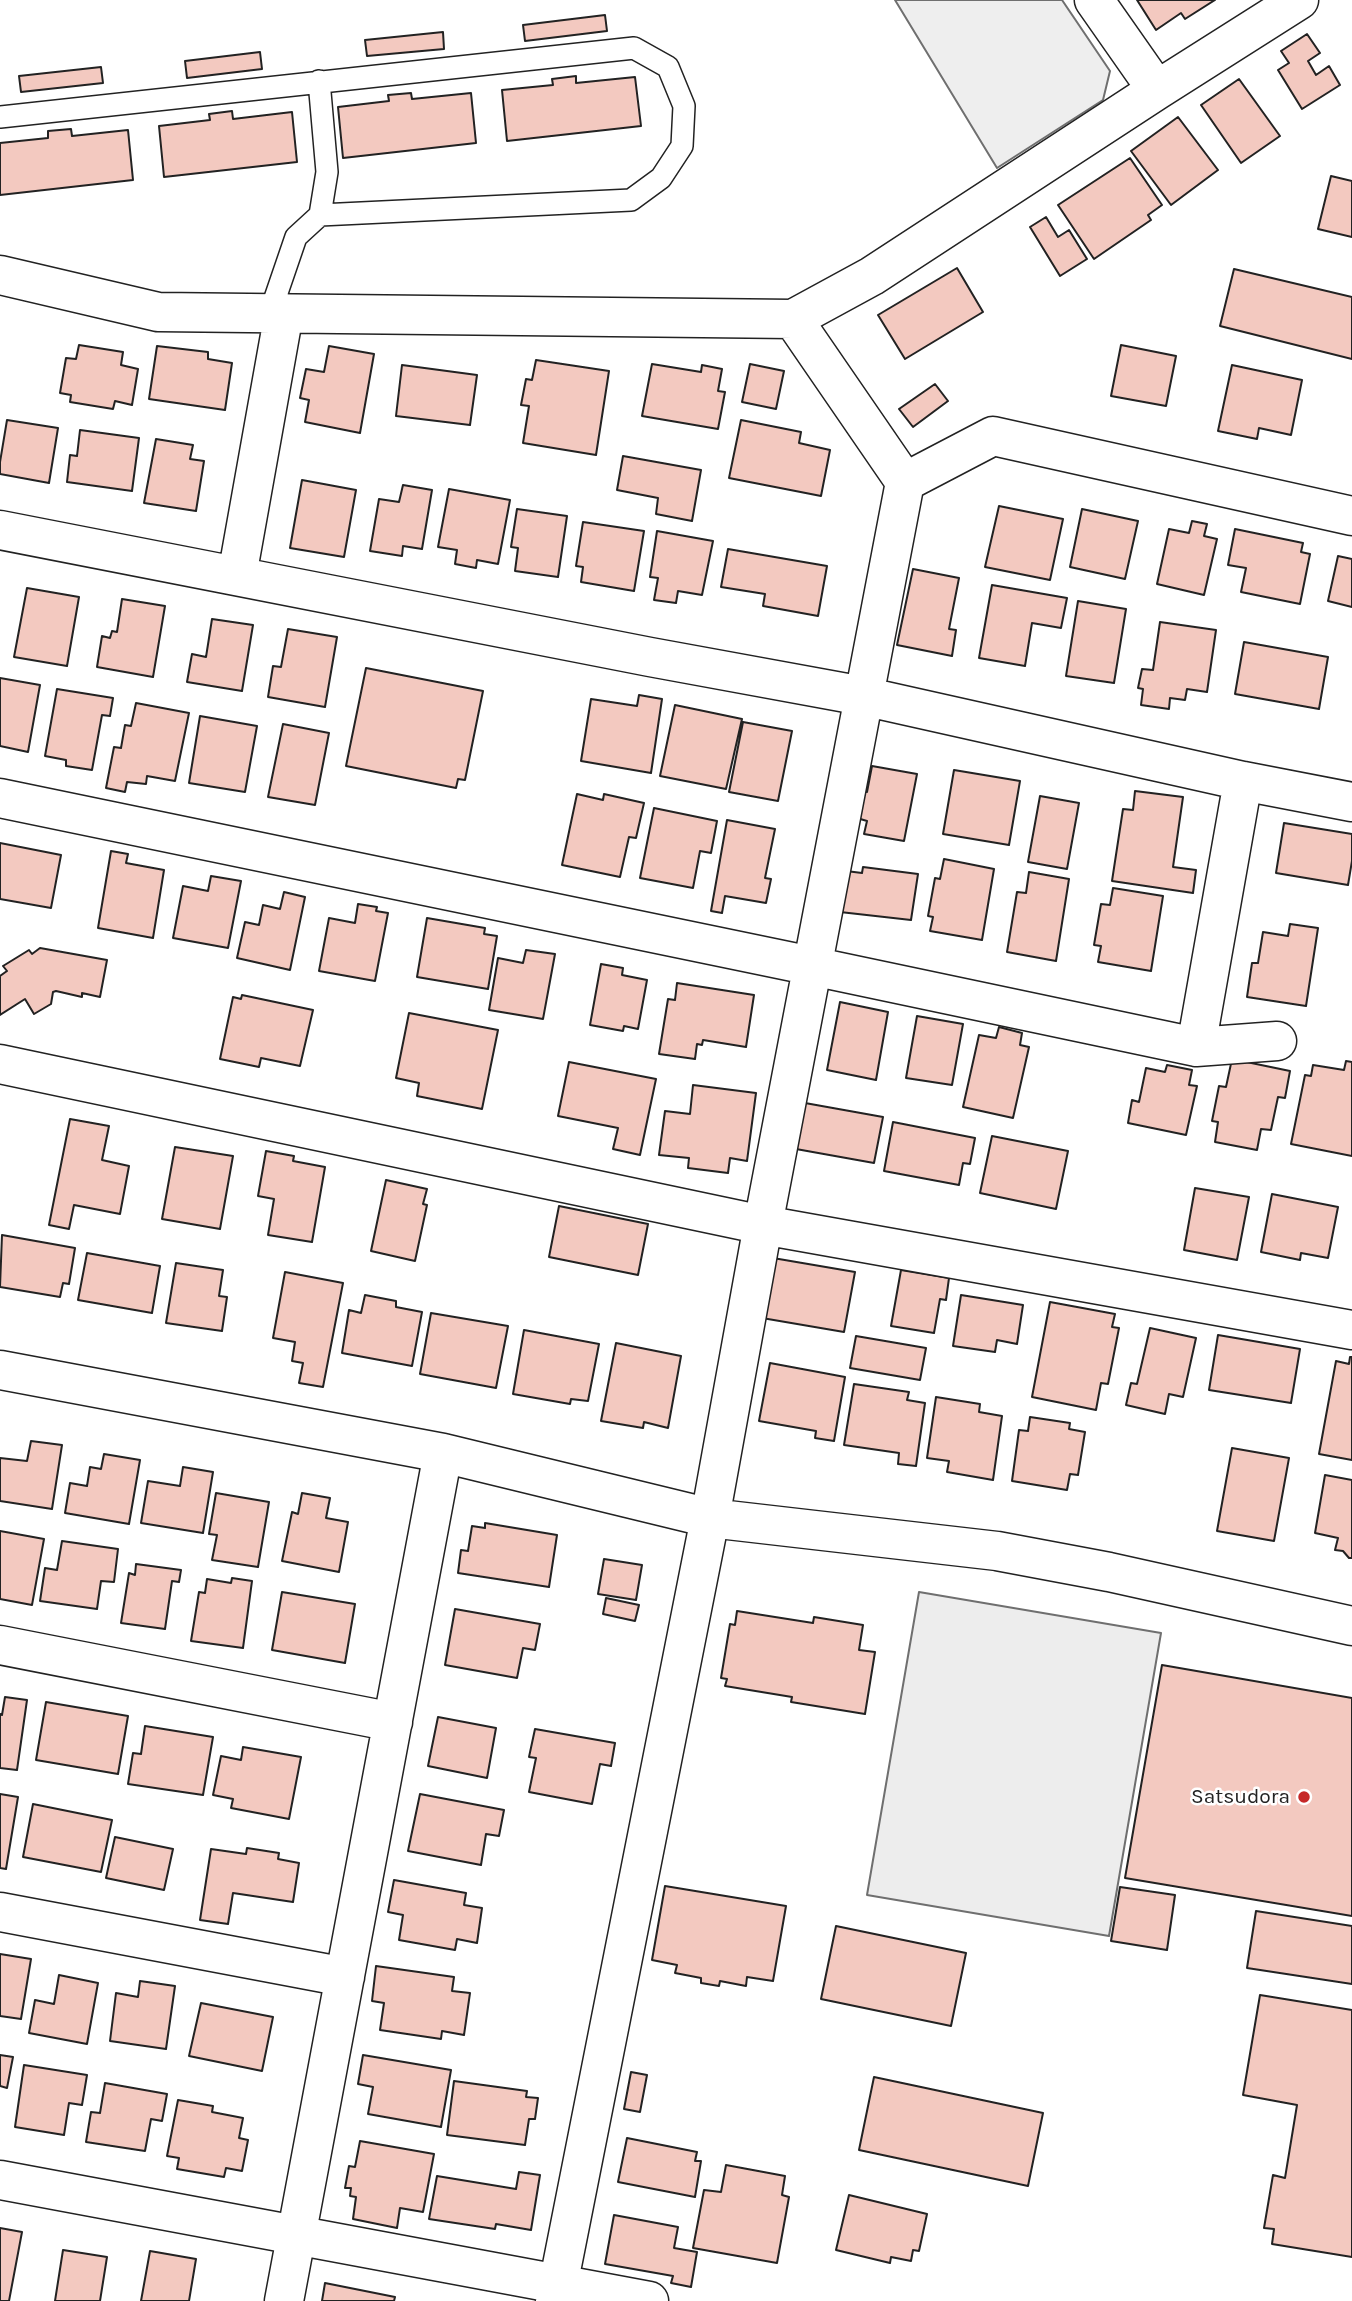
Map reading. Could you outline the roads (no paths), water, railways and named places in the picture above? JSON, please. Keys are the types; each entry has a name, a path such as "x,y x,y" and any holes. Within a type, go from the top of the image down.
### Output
{"street":[{"path":"1094,0 1157,90"},
{"path":"0,274 158,312 793,319 872,276 1299,0"},
{"path":"237,576 277,313"},
{"path":"557,2293 710,1518 763,1225 905,482 793,319"},
{"path":"905,482 993,436 1352,516"},
{"path":"0,530 863,696 1243,781 1352,802"},
{"path":"1196,1047 1243,781"},
{"path":"0,799 1196,1047 1277,1041"},
{"path":"0,1064 763,1225 1352,1330"},
{"path":"0,1370 443,1453 710,1518 997,1552 1109,1572 1352,1626"},
{"path":"284,2301 443,1453"},
{"path":"0,1645 393,1722"},
{"path":"0,1912 345,1977"},
{"path":"0,2180 297,2236 557,2293 649,2301"}],"lane":[{"path":"0,117 634,48 668,67 684,106 682,146 661,177 631,200 320,215 296,236 277,313"},
{"path":"319,81 327,172 320,215"}],"place":[{"name":"Satsudora","path":"1304,1797"}]}
